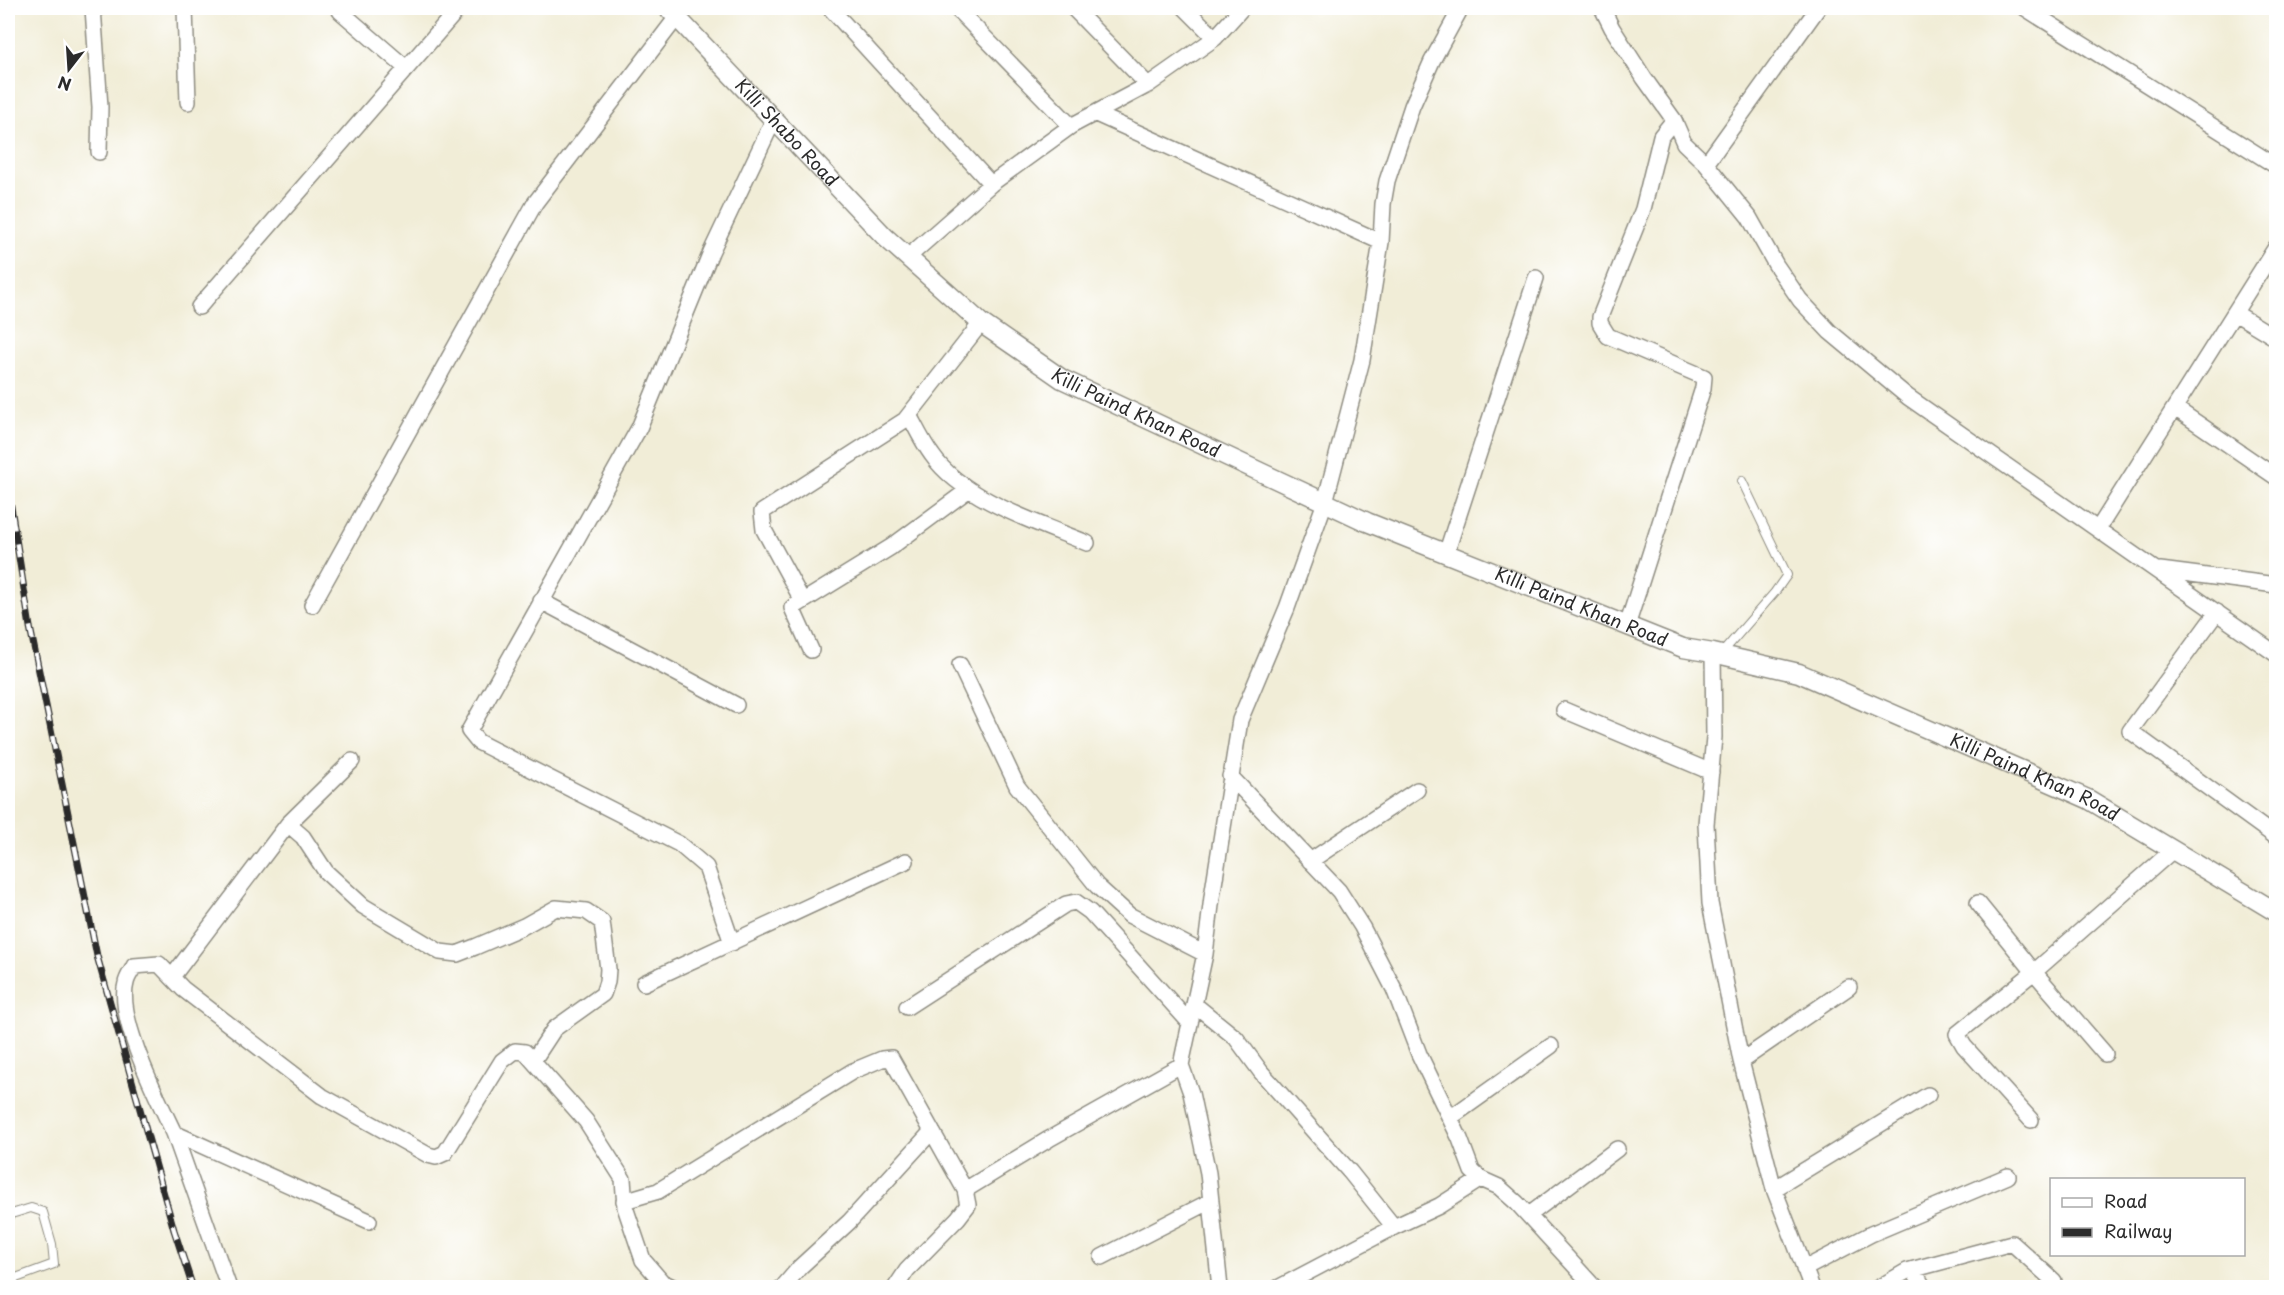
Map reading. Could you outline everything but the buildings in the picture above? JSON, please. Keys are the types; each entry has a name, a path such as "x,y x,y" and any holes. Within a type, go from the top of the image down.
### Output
{"street":[{"path":"93,8 100,107 99,152"},
{"path":"184,8 188,102"},
{"path":"199,307 459,8"},
{"path":"830,8 991,184"},
{"path":"956,8 1071,126"},
{"path":"1073,8 1148,85"},
{"path":"1185,8 1215,38"},
{"path":"908,257 991,184 1071,126 1148,85 1215,38 1242,8"},
{"path":"1220,1287 1208,1173 1191,1093 1181,1065 1205,954 1240,720 1287,608 1325,502 1362,360 1381,242 1387,181 1412,106 1432,61 1461,8"},
{"path":"1602,8 1611,28 1674,120 1684,143 1706,164 1749,217 1776,265 1800,300 1830,332 1908,397 2277,654"},
{"path":"1706,164 1818,8"},
{"path":"2025,8 2277,166"},
{"path":"340,11 406,68"},
{"path":"312,605 535,203 673,12"},
{"name":"Killi Shabo Road","path":"673,12 885,237 908,257"},
{"path":"1096,114 1381,242"},
{"path":"732,943 706,867 679,844 477,741 469,731 639,428 711,252 774,119"},
{"path":"1627,626 1703,388 1704,377 1608,336 1600,323 1600,317 1643,209 1661,136 1674,120"},
{"path":"2098,528 2277,247"},
{"name":"Killi Paind Khan Road","path":"908,257 981,323 1062,379 1367,522 1683,648 1799,673 2088,799 2277,912"},
{"path":"1446,554 1536,278"},
{"path":"2235,313 2277,338"},
{"path":"802,600 764,530 762,512 905,420 981,323"},
{"path":"2175,408 2277,477"},
{"path":"909,415 933,456 968,490 1022,517 1087,543"},
{"path":"811,650 792,608 891,547 968,490"},
{"path":"2157,570 2277,585"},
{"path":"541,601 736,705"},
{"path":"2217,612 2130,731 2277,837"},
{"path":"1717,654 1714,737 1706,824 1710,903 1741,1061 1774,1189 1809,1286"},
{"path":"960,665 1017,786 1097,886 1129,915 1205,954"},
{"path":"1564,710 1711,772"},
{"path":"172,977 288,824 352,761"},
{"path":"1230,777 1339,891 1362,927 1394,989 1419,1054 1450,1118 1472,1171 1481,1179 1499,1187 1529,1215 1595,1287"},
{"path":"1310,861 1417,790"},
{"path":"288,824 303,837 326,872 363,906 440,952 458,954 524,926 556,908 586,911 602,922 608,969 608,982 603,994 554,1029 533,1061"},
{"path":"2031,1120 1964,1046 1958,1034 2034,972 2173,850"},
{"path":"645,983 906,861"},
{"path":"907,1007 1066,904 1076,902 1090,912 1189,1022"},
{"path":"1978,903 2104,1054"},
{"path":"229,1287 174,1132 134,1044 126,1002 126,983 134,966 159,964 183,989 322,1096 428,1155 436,1157 445,1153 502,1061 515,1051 525,1052 592,1131 623,1179 624,1201 643,1260 662,1282 675,1287"},
{"path":"1741,1061 1849,987"},
{"path":"1194,1004 1236,1038 1261,1072 1342,1163 1394,1227"},
{"path":"1450,1118 1551,1046"},
{"path":"624,1201 658,1191 853,1071 882,1059 891,1059 965,1190 968,1205 907,1270 895,1287"},
{"path":"965,1190 1049,1139 1181,1065"},
{"path":"1774,1189 1928,1095"},
{"path":"782,1287 800,1267 849,1222 932,1131"},
{"path":"174,1132 369,1221"},
{"path":"1529,1215 1617,1149"},
{"path":"1804,1269 1871,1234 2008,1176"},
{"path":"1278,1287 1439,1206 1481,1179"},
{"path":"1102,1257 1211,1201"},
{"path":"1878,1287 1913,1270 2012,1243 2054,1281 2054,1287"},
{"path":"1913,1270 1924,1287"}],"lane":[{"path":"1717,654 1775,592 1787,575 1742,481"},
{"path":"8,1215 30,1208 43,1212 52,1244 54,1264 16,1278"}],"railway":[{"path":"8,488 30,627 97,956 174,1230 193,1288"}]}
